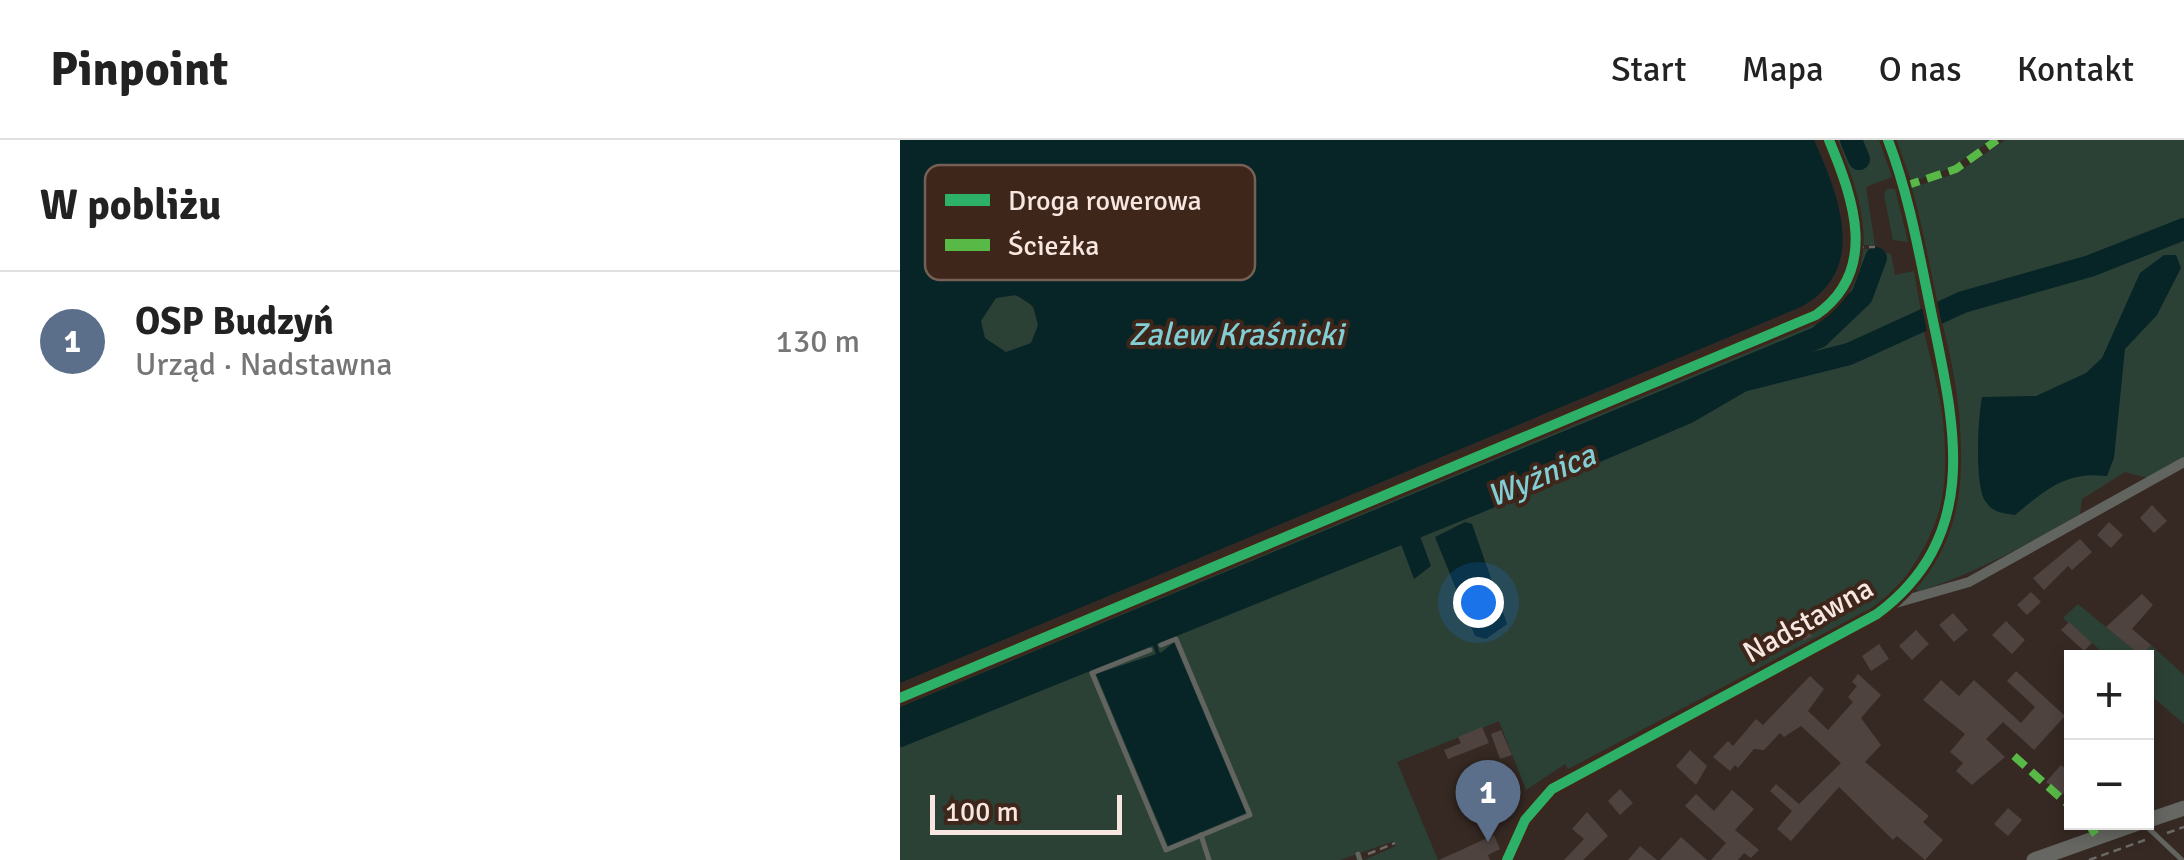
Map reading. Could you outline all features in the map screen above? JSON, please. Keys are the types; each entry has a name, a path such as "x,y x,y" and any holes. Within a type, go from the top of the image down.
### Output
{"street":[{"name":"Nadstawna","path":"1888,140 1931,312 1952,422 1952,495 1936,544 1892,604"},
{"name":"Nadstawna","path":"1507,860 1533,808 1566,780 1892,604 1969,582 2184,462"},
{"path":"2154,818 2184,808"},
{"path":"2034,860 2121,830"}],"lane":[{"path":"1150,650 1092,673 1166,850 1250,815 1176,639 1160,645"},
{"path":"2151,830 2182,860"},
{"path":"1201,835 1209,860"}],"path":[{"path":"900,696 1816,315 1850,279 1856,247 1846,184 1828,140"},
{"path":"1856,247 1875,247"},
{"path":"2089,860 2184,827"},
{"path":"1359,857 1395,843"}],"green space":[{"path":"1831,140 1849,140 1858,160 1852,140 1879,140 1892,177 1866,187 1875,245 1859,245 1847,183"},
{"path":"1895,140 1991,140 1951,168 1912,182"},
{"path":"2005,140 2184,140 2184,222 2176,230 1962,297 1939,310 1911,188 1957,173"},
{"path":"1887,189 1895,189 1908,242 1893,240 1884,194"},
{"path":"2184,232 2184,458 2148,478 2125,472 2082,499 2080,514 2041,536 1962,575 1920,591 1914,589 1935,559 1949,527 1957,493 1960,423 1941,318 1963,304"},
{"path":"1860,248 1891,254 1895,275 1914,271 1922,318 1849,351 1741,378 1683,412 1447,512 1444,499 1819,340 1850,315 1868,293 1877,269 1875,258 1860,295 1817,334 900,712 900,701 1806,325 1843,293 1855,273"},
{"path":"1009,295 1029,304 1038,324 1029,344 1009,353 989,344 980,324 989,304"},
{"path":"1922,325 1940,402 1946,468 1932,530 1915,563 1889,599 1568,769 1565,764 1526,790 1499,721 1397,762 1438,860 1364,860 1396,846 1394,841 1340,860 900,860 900,739 1486,505 1692,416 1742,386 1854,357"},
{"path":"2078,604 2134,650 2100,650 2063,618"},
{"path":"2151,645 2184,675 2184,724 2154,698 2154,650 2146,650"}],"water":[{"name":"Zalew Kraśnicki","path":"900,140 1814,140 1839,208 1842,252 1835,273 1822,291 1801,307 900,683","holes":["1016,295 1033,306 1038,325 1031,343 1006,352 985,338 981,321 996,298"]},
{"path":"2164,255 2176,255 2181,268 2157,315 2125,349 2114,458 2107,476 2068,479 2015,515 1992,508 1982,494 1978,467 1982,397 2036,396 2086,373 2102,358 2140,273"},
{"path":"1465,522 1472,524 1507,624 1486,639 1475,636 1435,537"},
{"path":"1420,536 1431,566 1414,579 1401,544"},
{"path":"1174,642 1246,813 1168,846 1096,674 1162,652"}],"building":[{"path":"2152,505 2167,521 2154,533 2140,518"},
{"path":"2109,522 2123,535 2111,548 2097,535"},
{"path":"2080,539 2092,552 2072,570 2068,566 2044,590 2033,578"},
{"path":"2031,592 2041,602 2027,615 2017,605"},
{"path":"2142,594 2153,605 2132,629 2151,645 2146,650 2134,650 2106,627"},
{"path":"1953,613 1968,630 1954,642 1939,625"},
{"path":"1804,617 1812,636 1804,641 1790,624"},
{"path":"2006,621 2025,640 2012,654 1992,635"},
{"path":"2069,622 2092,643 2083,650 2061,630"},
{"path":"1916,630 1929,644 1912,660 1899,646"},
{"path":"1879,644 1889,659 1871,671 1862,656"},
{"path":"2016,671 2064,717 2034,750 2003,722 1986,739 2005,757 1972,785 1956,771 1963,763 1950,752 1965,734 1923,700 1941,680 1959,696 1974,680 2021,723 2035,707 2007,681"},
{"path":"1858,674 1881,695 1861,718 1881,745 1865,762 1929,816 1923,822 1943,840 1925,860 1897,836 1893,840 1839,787 1791,841 1777,829 1792,811 1770,791 1776,784 1799,804 1841,763 1801,726 1784,737 1780,733 1764,750 1754,749 1738,768 1735,765 1730,771 1713,757 1728,741 1733,746 1756,719 1763,725 1810,676 1824,689 1808,711 1828,730 1853,702 1848,697 1857,686 1852,682"},
{"path":"1482,727 1489,743 1448,759 1444,750 1461,743 1458,737"},
{"path":"1501,730 1512,755 1500,759 1491,734"},
{"path":"1690,750 1707,766 1696,785 1676,766"},
{"path":"2061,765 2064,767 2062,795 2046,782"},
{"path":"1501,768 1509,791 1489,798 1483,779"},
{"path":"1620,789 1633,803 1620,815 1608,801"},
{"path":"1732,790 1754,809 1735,830 1759,850 1751,858 1744,853 1738,860 1711,860 1726,843 1685,806 1696,794 1714,811"},
{"path":"2008,808 2022,820 2008,836 1994,824"},
{"path":"1587,812 1608,836 1583,860 1564,860 1584,839 1572,829"},
{"path":"1494,835 1500,849 1488,855 1490,860 1439,860"},
{"path":"1681,837 1707,860 1660,860"},
{"path":"1640,846 1657,860 1628,860"}],"waterway":[{"name":"Wyżnica","path":"1851,140 1859,159"},
{"name":"Wyżnica","path":"900,736 1481,501 1687,413 1742,381 1849,354 1963,302 2090,266 2184,229"},
{"name":"Wyżnica","path":"900,719 1819,337 1862,296 1876,258"},
{"path":"1152,636 1158,654"}],"marked path":[{"path":"1905,186 1956,169 1997,140"},
{"path":"2014,756 2064,801"},
{"path":"2092,830 2098,838"}],"cycle path":[{"path":"900,698 1816,315 1836,297 1848,278 1856,234 1846,186 1829,140"},
{"path":"1507,860 1525,820 1552,789 1877,614 1911,583 1934,549 1947,513 1953,474 1952,435 1918,246 1888,140"}],"place":[{"name":"OSP Budzyń","path":"1488,842"}]}
